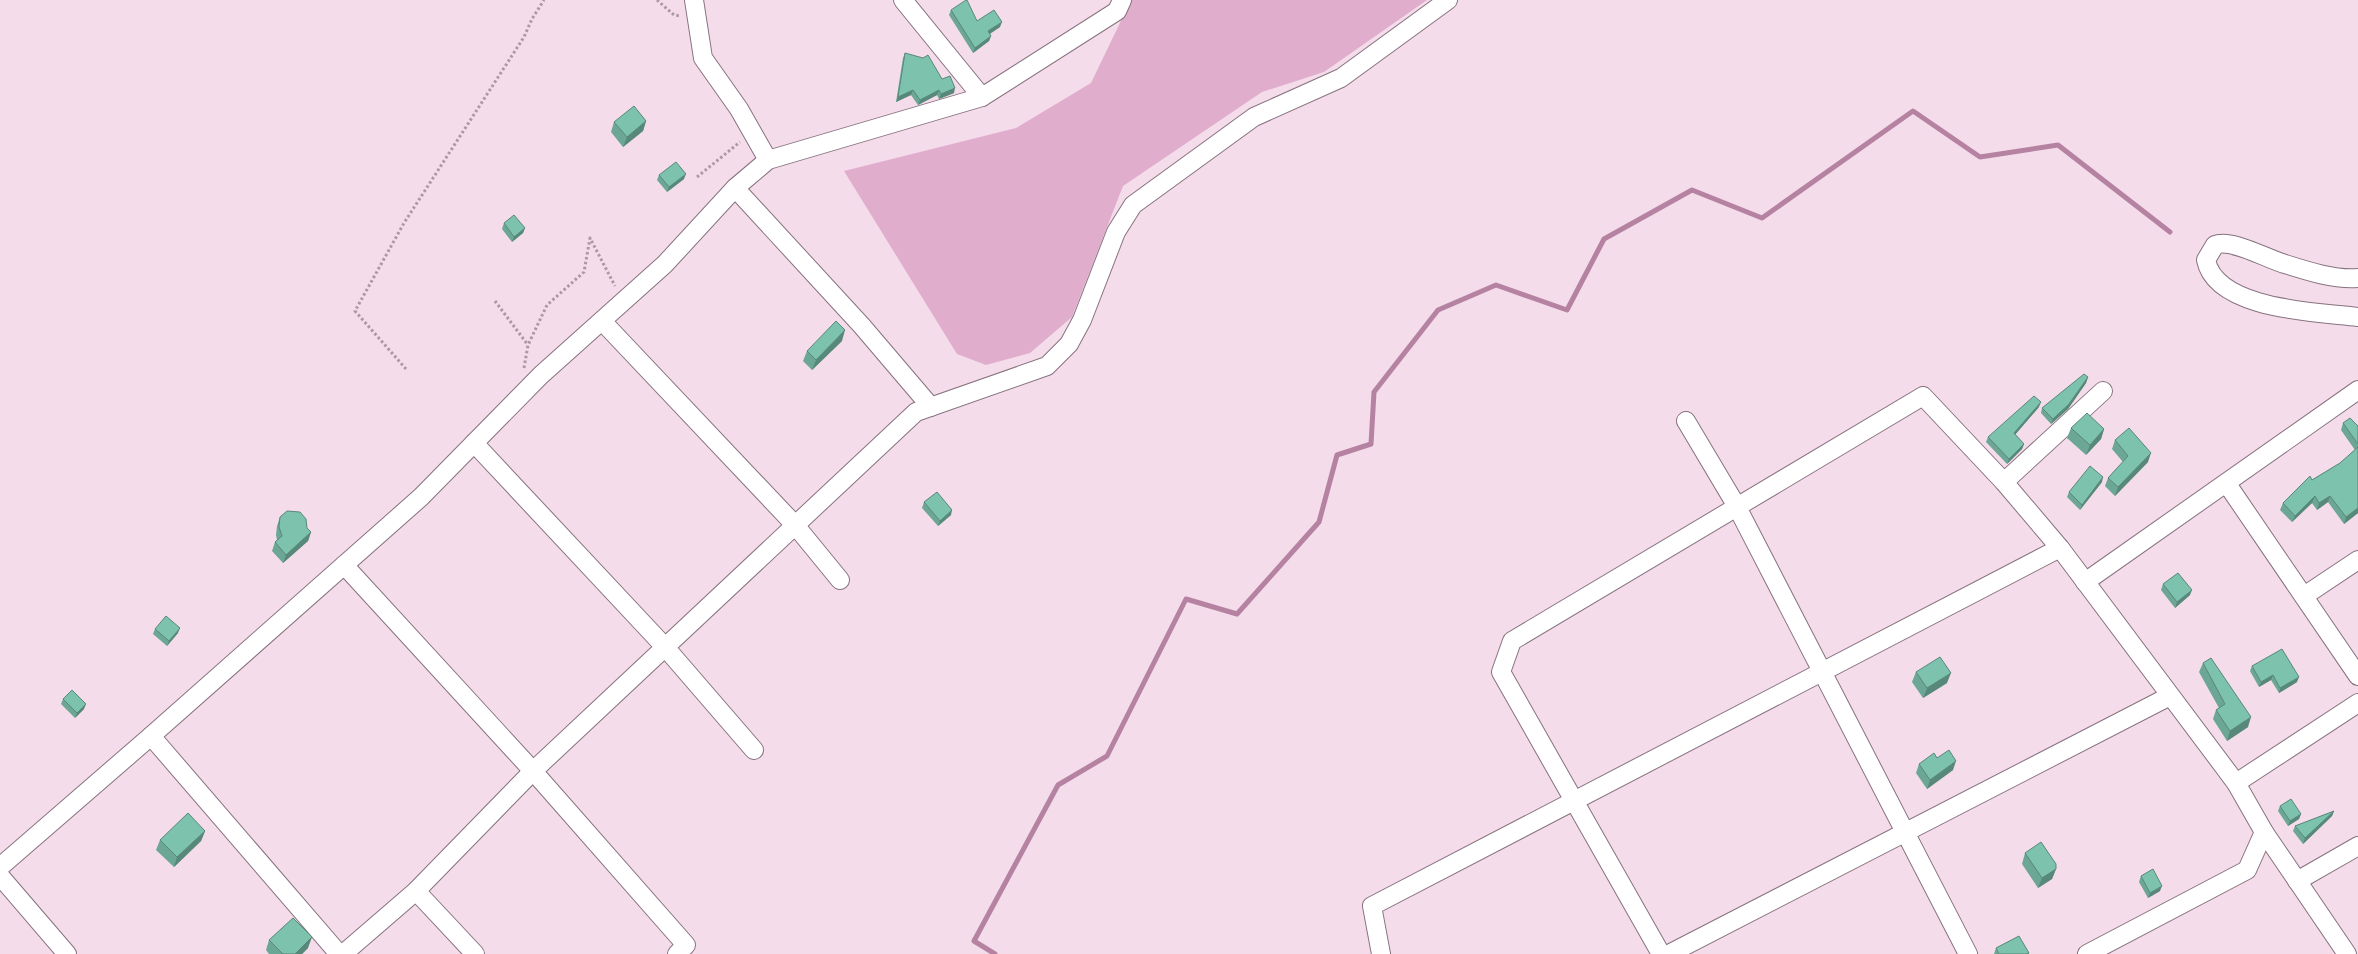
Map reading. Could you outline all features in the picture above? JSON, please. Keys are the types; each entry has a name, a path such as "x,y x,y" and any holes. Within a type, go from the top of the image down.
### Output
{"street":[{"path":"694,0 703,58 752,132 768,160"},
{"path":"903,0 982,97"},
{"path":"0,867 421,497 541,375 665,264 735,188 768,160 982,97 1117,11 1122,0"},
{"path":"151,736 334,952 416,891 533,771 916,412 1047,366 1069,344 1082,320 1116,232 1134,205 1254,118 1341,78 1446,0"},
{"path":"735,188 862,326 931,407"},
{"path":"2358,278 2350,279 2304,270 2227,242 2215,245 2206,260 2208,267 2219,283 2243,297 2283,308 2358,317"},
{"path":"602,321 795,525 840,580"},
{"path":"2085,582 2227,484 2358,390"},
{"path":"2004,482 2103,391"},
{"path":"1661,954 1501,672 1512,641 1736,505 1923,396 2004,482 2060,548 2236,783 2264,832 2347,954"},
{"path":"1686,421 1736,505 1968,954"},
{"path":"474,443 665,647 754,750"},
{"path":"2227,484 2358,676"},
{"path":"1382,954 1372,906 2060,548"},
{"path":"2304,596 2358,560"},
{"path":"344,565 533,771 686,945 677,954"},
{"path":"1669,954 2170,696"},
{"path":"2236,783 2358,703"},
{"path":"2087,954 2247,870 2264,832"},
{"path":"2297,881 2358,846"},
{"path":"0,876 67,954"},
{"path":"416,891 475,954"}],"path":[{"path":"406,369 355,311 404,223 524,37 532,18 544,0"},
{"path":"697,177 752,132"},
{"path":"523,372 528,345 547,305 584,272 590,238 623,302"},
{"path":"496,301 528,345"}],"shaded area":[{"path":"1131,0 1427,0 1324,72 1262,92 1123,186 1072,317 1030,353 986,365 957,354 844,171 1016,128 1091,83"}],"building":[{"path":"966,0 977,21 994,10 1002,22 988,31 991,36 975,48 951,10"},
{"path":"905,53 923,58 928,55 942,79 950,76 955,88 941,94 939,90 920,100 913,90 898,97"},
{"path":"634,106 646,121 627,137 614,122"},
{"path":"676,162 686,174 669,187 659,175"},
{"path":"514,215 525,228 514,237 504,223"},
{"path":"836,321 845,330 816,360 807,351"},
{"path":"2084,374 2088,377 2069,404 2053,419 2042,408"},
{"path":"2034,396 2041,402 2014,433 2024,444 2009,459 1988,437"},
{"path":"2087,413 2104,429 2090,445 2071,428"},
{"path":"2350,418 2358,426 2358,444 2343,423"},
{"path":"2129,428 2151,453 2118,487 2108,478 2128,456 2115,440"},
{"path":"2358,447 2358,508 2346,517 2330,496 2319,503 2315,496 2295,516 2283,503 2310,476 2312,480 2340,463"},
{"path":"2090,466 2103,477 2082,505 2069,492"},
{"path":"937,492 952,510 940,521 924,502"},
{"path":"287,511 300,512 306,519 307,528 311,532 286,555 275,542 282,536 279,527 280,517"},
{"path":"2178,573 2192,590 2177,602 2163,584"},
{"path":"166,616 180,628 169,641 155,629"},
{"path":"2282,649 2299,677 2280,688 2273,675 2261,682 2252,666"},
{"path":"1940,657 1951,673 1927,688 1916,672"},
{"path":"2211,658 2251,717 2230,731 2216,710 2225,704 2203,663"},
{"path":"72,690 86,704 77,713 63,699"},
{"path":"1949,750 1956,761 1930,780 1919,764 1934,753 1937,758"},
{"path":"2291,799 2301,814 2290,821 2280,806"},
{"path":"2334,811 2305,838 2295,826"},
{"path":"188,813 205,831 177,857 160,840"},
{"path":"2041,842 2056,864 2056,869 2042,878 2025,853"},
{"path":"2153,869 2162,886 2150,893 2141,876"},
{"path":"293,918 312,937 295,954 283,954 269,940"},
{"path":"2019,936 2029,953 1999,954 1996,948"}],"waterway":[{"path":"995,954 974,941 1058,785 1107,756 1186,599 1237,614 1319,522 1337,455 1371,444 1374,392 1438,310 1496,285 1567,310 1604,239 1692,190 1762,218 1913,111 1980,157 2058,145 2170,232"}]}
